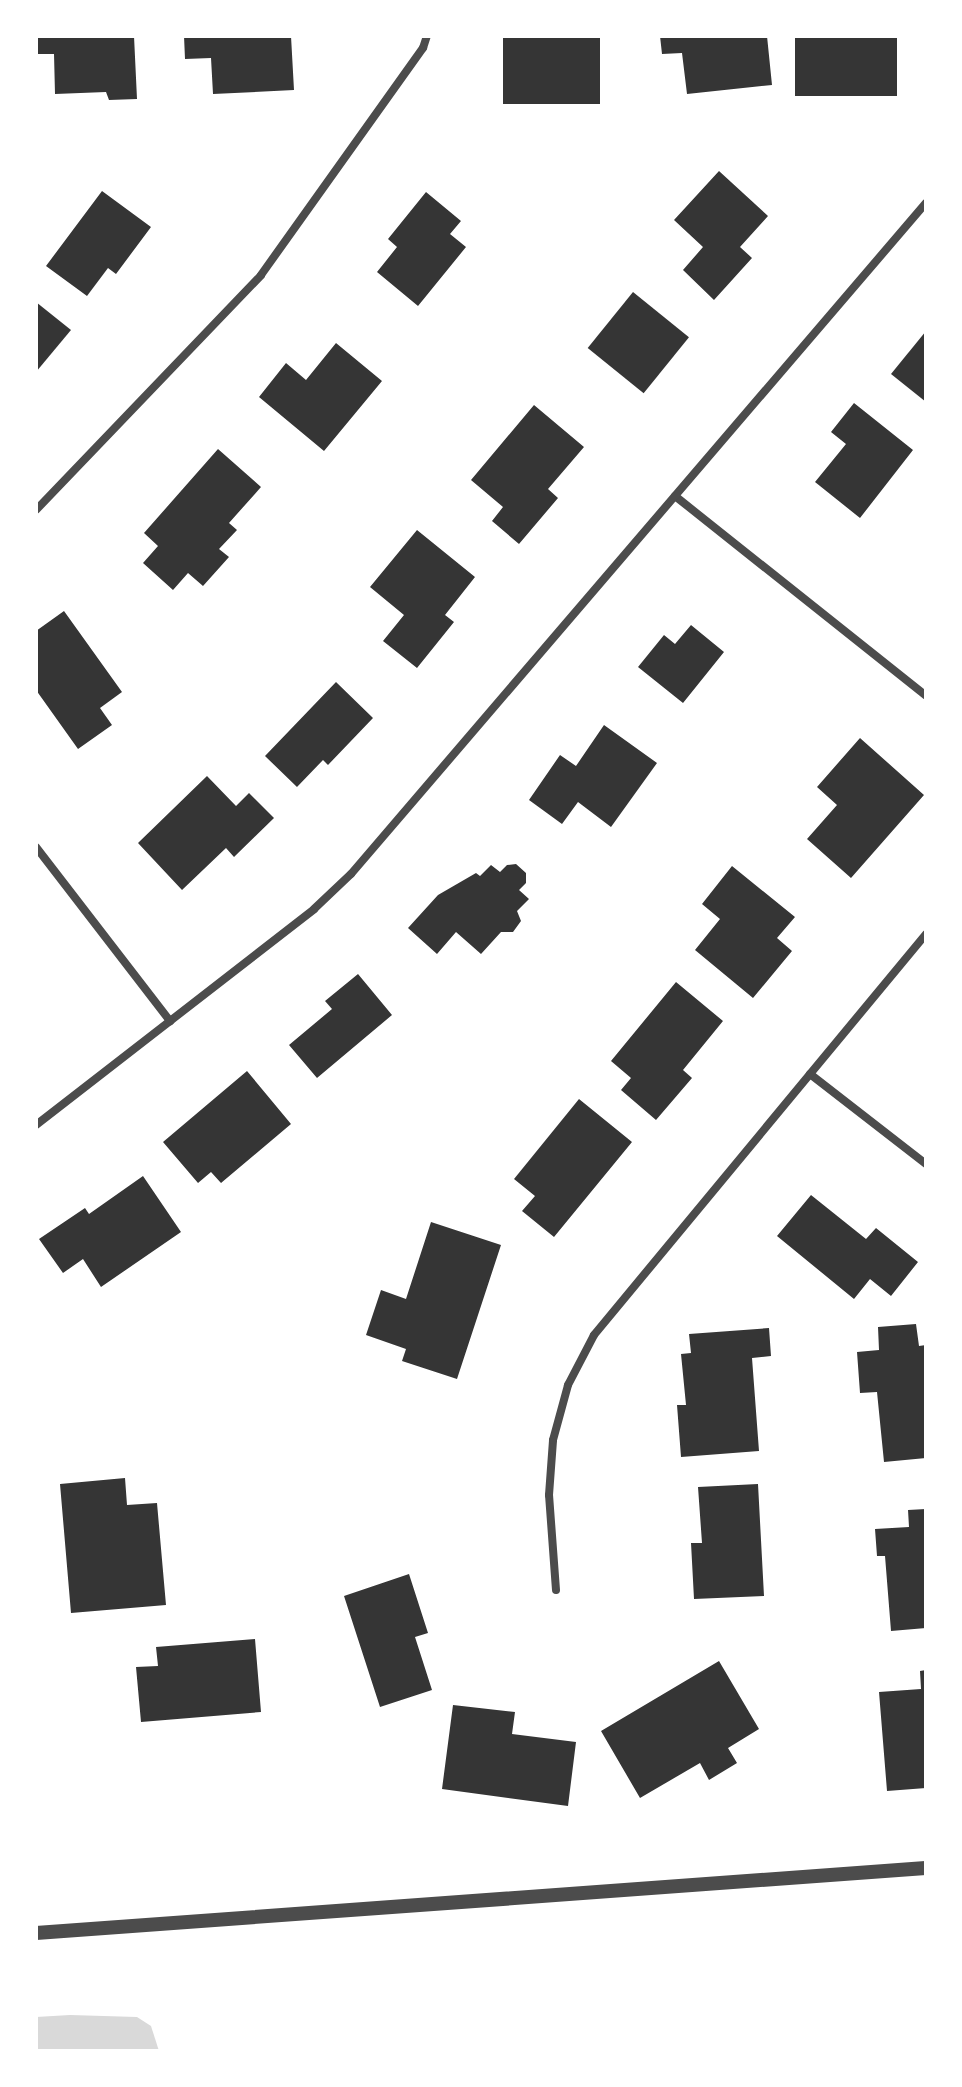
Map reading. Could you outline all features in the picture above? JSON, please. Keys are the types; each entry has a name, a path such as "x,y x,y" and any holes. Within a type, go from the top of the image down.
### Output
{"street":[{"path":"36,510 261,275 423,48 427,36"},
{"path":"36,1125 314,909 351,874 926,203"},
{"path":"675,496 926,696"},
{"path":"36,847 170,1021"},
{"path":"556,1590 549,1495 553,1440 568,1385 594,1335 926,934"},
{"path":"810,1074 926,1164"},
{"path":"36,1933 926,1868"}],"shaded area":[{"path":"36,2017 137,2017 151,2026 159,2051 36,2051"}],"building":[{"path":"37,36 134,36 137,99 109,100 106,92 55,94 54,54 37,54"},
{"path":"184,36 291,36 294,90 213,94 211,58 185,59"},
{"path":"503,36 600,36 600,104 503,104"},
{"path":"660,36 767,36 772,85 687,94 682,53 662,54"},
{"path":"795,36 897,36 897,96 795,96"},
{"path":"719,171 768,216 740,247 752,258 714,300 683,270 703,247 674,220"},
{"path":"102,191 151,227 116,274 108,268 87,296 46,266"},
{"path":"426,192 461,221 450,234 466,247 418,306 377,272 397,247 388,239"},
{"path":"633,292 689,337 644,393 588,348"},
{"path":"36,302 71,330 36,372"},
{"path":"926,331 926,402 891,374"},
{"path":"336,343 382,381 324,451 259,397 286,363 306,380"},
{"path":"854,403 913,450 860,518 815,482 846,444 831,432"},
{"path":"534,405 584,447 548,489 558,498 519,544 492,521 503,507 471,480"},
{"path":"218,449 261,487 229,523 237,530 219,549 229,557 203,586 188,573 173,590 143,563 158,546 144,533"},
{"path":"417,530 475,577 445,615 454,622 417,668 383,641 404,615 370,587"},
{"path":"64,611 122,692 100,708 112,725 78,749 36,690 36,631"},
{"path":"691,625 724,652 683,703 638,667 664,635 675,644"},
{"path":"336,682 373,718 328,765 323,760 297,787 265,756"},
{"path":"604,725 657,763 611,827 578,802 562,824 529,800 560,755 576,766"},
{"path":"860,738 924,795 851,878 807,839 837,805 817,787"},
{"path":"207,776 236,806 249,793 274,818 234,857 226,848 182,890 138,843"},
{"path":"516,864 526,873 526,883 519,890 529,899 517,911 521,921 513,932 501,932 481,954 456,932 437,954 408,928 438,895 476,873 480,876 491,865 500,872 507,865"},
{"path":"732,866 795,917 777,938 792,951 753,998 695,950 720,919 702,904"},
{"path":"358,974 392,1015 317,1078 289,1045 332,1009 325,1001"},
{"path":"676,982 723,1021 683,1070 692,1078 656,1120 621,1090 631,1078 611,1061"},
{"path":"247,1071 291,1124 221,1183 211,1172 198,1183 163,1142"},
{"path":"579,1099 632,1142 554,1237 522,1211 535,1196 514,1179"},
{"path":"143,1176 181,1232 101,1287 83,1259 63,1273 39,1239 85,1208 89,1214"},
{"path":"811,1195 866,1239 876,1228 918,1262 891,1296 870,1279 854,1299 777,1236"},
{"path":"431,1222 501,1245 457,1379 402,1361 406,1349 366,1335 381,1290 406,1299"},
{"path":"916,1324 919,1346 926,1345 926,1458 884,1462 877,1392 860,1393 857,1352 879,1350 878,1327"},
{"path":"769,1328 771,1356 752,1358 759,1451 681,1457 677,1405 686,1405 681,1354 691,1353 689,1334"},
{"path":"125,1478 127,1505 157,1503 166,1605 71,1613 60,1484"},
{"path":"758,1484 764,1596 694,1599 691,1543 702,1543 698,1487"},
{"path":"926,1509 926,1628 891,1631 885,1556 877,1556 875,1529 909,1527 908,1510"},
{"path":"409,1574 428,1633 415,1637 432,1690 380,1707 344,1596"},
{"path":"255,1639 261,1712 141,1722 136,1667 158,1666 156,1647"},
{"path":"719,1661 759,1729 728,1748 737,1763 709,1780 700,1763 640,1798 601,1731"},
{"path":"926,1670 926,1788 887,1791 879,1692 921,1689 920,1671"},
{"path":"453,1705 515,1712 512,1734 576,1742 568,1806 442,1789"}]}
